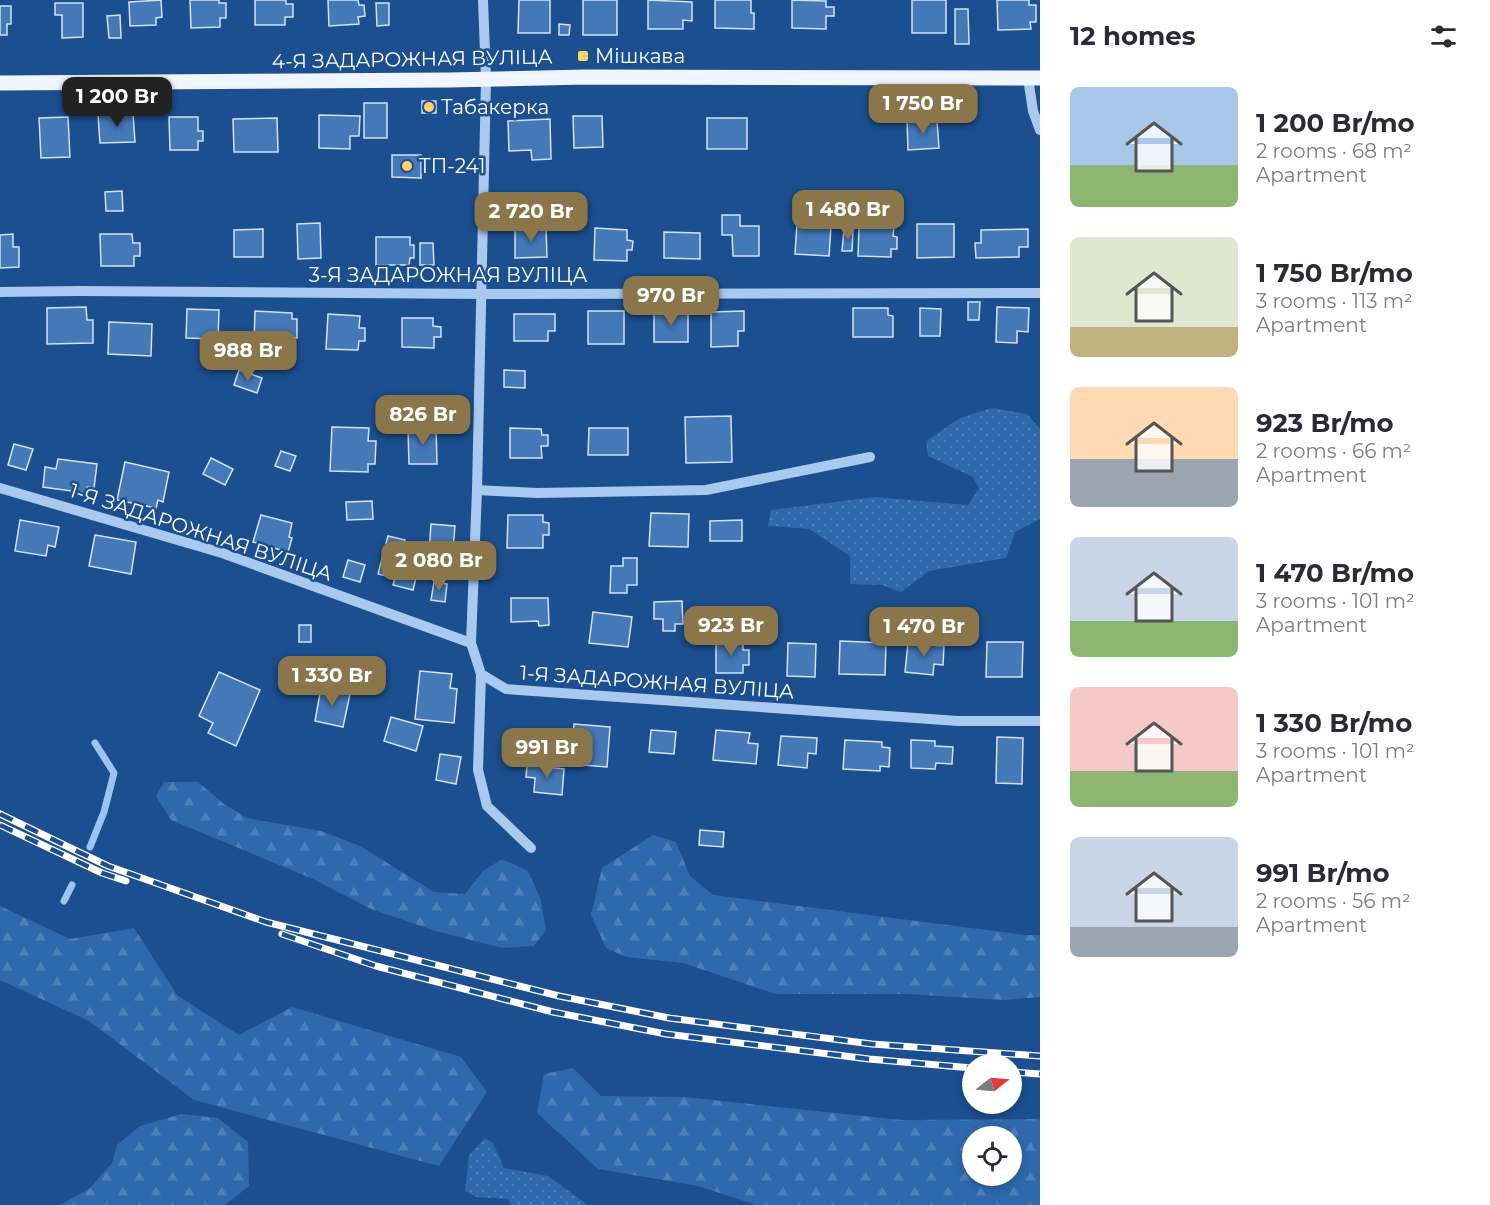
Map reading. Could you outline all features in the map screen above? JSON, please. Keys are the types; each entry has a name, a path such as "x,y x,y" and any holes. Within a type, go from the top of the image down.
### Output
{"main road":[{"name":"4-Я ЗАДАРОЖНАЯ ВУЛІЦА","path":"0,83 586,77 1034,78"}],"street":[{"path":"483,0 486,79 482,294 471,643 481,674 478,770 487,806 531,848"},
{"path":"1034,78 1033,111 1040,130"},
{"name":"3-Я ЗАДАРОЖНАЯ ВУЛІЦА","path":"0,292 1040,293"},
{"path":"477,490 537,493 706,490 870,457"},
{"name":"1-Я ЗАДАРОЖНАЯ ВУЛІЦА","path":"0,488 222,553 471,643"},
{"name":"1-Я ЗАДАРОЖНАЯ ВУЛІЦА","path":"481,674 506,689 957,721 1040,721"}],"green space":[{"path":"992,408 1027,414 1040,429 1040,519 1015,532 1006,558 929,571 901,592 882,585 850,584 850,556 809,529 768,526 771,510 875,497 968,505 979,488 973,477 928,456 926,441 960,418"},
{"path":"164,782 198,782 224,804 247,818 321,831 360,846 434,892 465,894 483,871 502,859 528,871 541,900 546,930 534,946 502,948 436,931 371,909 313,879 171,820 156,796"},
{"path":"653,835 676,842 690,876 713,895 1025,935 1040,935 1040,997 1006,1000 906,994 775,994 683,963 626,957 606,948 591,915 602,868"},
{"path":"0,906 70,939 134,928 177,995 239,1035 292,1007 461,1057 487,1092 439,1166 194,1100 89,1021 0,980"},
{"path":"573,1068 601,1096 684,1097 901,1120 1040,1119 1040,1205 756,1205 698,1186 598,1169 537,1113 544,1074"},
{"path":"181,1114 218,1118 248,1142 249,1186 225,1205 60,1205 89,1189 112,1163 117,1145 140,1126"},
{"path":"485,1138 493,1143 504,1168 548,1176 588,1205 511,1205 508,1199 476,1197 465,1191 469,1155"}],"building":[{"path":"161,0 162,17 156,18 156,25 130,26 129,2"},
{"path":"190,0 219,0 219,3 226,3 226,18 220,18 220,27 191,28"},
{"path":"255,0 286,0 286,4 293,4 293,17 285,17 285,25 255,25"},
{"path":"328,0 358,0 359,5 364,5 365,16 358,17 359,24 329,26"},
{"path":"519,0 550,0 550,33 518,33"},
{"path":"583,0 617,0 617,35 583,35"},
{"path":"648,0 692,2 692,21 683,20 683,29 648,29"},
{"path":"715,0 751,0 754,29 715,28"},
{"path":"792,0 826,1 826,7 834,7 834,16 826,16 826,29 792,28"},
{"path":"912,0 946,0 946,33 912,33"},
{"path":"997,0 1029,0 1029,5 1036,5 1036,22 1030,22 1031,29 998,30"},
{"path":"55,3 83,3 83,37 62,38 62,15 55,15"},
{"path":"376,3 389,3 389,25 377,26"},
{"path":"0,6 11,6 11,24 7,24 7,35 0,35"},
{"path":"955,9 968,9 969,44 955,44"},
{"path":"120,15 121,38 109,38 107,16"},
{"path":"559,24 570,25 569,35 559,35"},
{"name":"Табакерка","path":"422,101 436,101 436,113 422,113"},
{"path":"364,103 387,103 387,138 364,138"},
{"path":"133,113 135,142 100,143 98,115"},
{"path":"319,115 360,116 359,136 350,136 350,149 319,148"},
{"path":"573,116 602,116 603,147 574,148"},
{"path":"68,117 70,157 41,158 39,118"},
{"path":"169,117 198,117 198,131 203,131 203,141 198,141 198,150 170,150"},
{"path":"277,118 278,152 234,152 233,119"},
{"path":"707,118 747,118 747,149 707,149"},
{"path":"550,119 551,159 532,160 531,150 509,151 508,121"},
{"path":"937,120 939,148 908,150 907,121"},
{"name":"ТП-241","path":"392,155 421,155 421,178 392,177"},
{"path":"122,191 123,211 106,211 105,192"},
{"path":"722,215 740,215 740,226 759,226 759,256 733,256 732,235 722,235"},
{"path":"320,223 321,258 298,259 297,224"},
{"path":"797,223 831,226 829,256 795,254"},
{"path":"917,224 954,224 954,257 917,258"},
{"path":"859,227 894,228 893,236 897,237 897,249 891,249 891,257 858,256"},
{"path":"515,228 546,228 547,257 515,258"},
{"path":"595,228 627,230 627,240 633,241 632,250 627,250 627,261 594,260"},
{"path":"263,229 263,257 234,257 234,230"},
{"path":"1028,229 1028,247 1019,247 1019,257 976,258 975,243 981,243 981,230"},
{"path":"844,230 853,230 852,251 842,251"},
{"path":"664,232 700,233 700,259 664,258"},
{"path":"13,234 13,247 19,247 19,267 0,268 0,235"},
{"path":"100,234 132,234 133,243 140,243 140,256 134,256 134,266 101,266"},
{"path":"376,237 410,237 410,245 414,245 414,258 410,258 409,265 376,265"},
{"path":"420,243 433,243 434,265 420,265"},
{"path":"968,302 980,302 979,320 968,320"},
{"path":"86,307 87,320 93,320 93,343 47,344 47,308"},
{"path":"997,307 1029,308 1028,332 1017,331 1017,343 996,342"},
{"path":"853,308 888,308 888,315 893,316 893,337 853,337"},
{"path":"920,308 941,309 940,336 920,336"},
{"path":"187,309 219,310 218,339 186,338"},
{"path":"255,311 292,313 292,319 297,319 297,338 291,337 291,346 254,345"},
{"path":"588,311 624,311 624,344 588,344"},
{"path":"654,311 688,312 688,342 654,342"},
{"path":"744,311 744,331 738,331 738,346 711,347 711,312"},
{"path":"328,314 360,316 359,328 365,328 365,341 359,341 358,350 326,349"},
{"path":"514,314 555,314 555,331 548,331 548,341 514,341"},
{"path":"402,318 433,318 433,326 441,327 441,337 434,337 434,348 402,347"},
{"path":"109,322 152,324 151,356 108,354"},
{"path":"239,370 262,378 257,393 234,385"},
{"path":"504,370 525,371 525,388 504,387"},
{"path":"731,416 732,462 686,463 685,417"},
{"path":"424,424 436,424 437,464 409,464 408,430 424,430"},
{"path":"332,427 369,428 368,441 376,441 375,464 368,464 368,472 330,471"},
{"path":"510,428 541,429 542,435 548,435 548,446 541,446 542,458 510,458"},
{"path":"589,428 628,428 628,455 588,455"},
{"path":"14,444 33,449 26,470 8,465"},
{"path":"281,451 296,456 290,471 275,466"},
{"path":"211,458 233,469 225,485 203,474"},
{"path":"58,459 97,464 94,488 87,487 86,493 43,487 45,467 56,469"},
{"path":"125,462 169,472 163,502 158,500 156,508 117,500"},
{"path":"372,501 373,519 347,520 346,502"},
{"path":"651,513 689,514 688,547 649,546"},
{"path":"261,515 292,523 289,537 292,538 288,552 253,542"},
{"path":"508,515 543,515 543,522 549,523 549,535 543,535 543,548 507,548"},
{"path":"20,520 59,527 55,547 48,545 46,556 15,551"},
{"path":"742,520 742,541 710,541 710,521"},
{"path":"431,524 455,526 452,560 431,561 431,553 429,553"},
{"path":"95,535 136,542 131,574 89,566"},
{"path":"388,536 405,540 404,544 412,546 409,555 421,558 413,590 393,585 395,578 378,574"},
{"path":"623,558 637,558 637,585 627,585 627,593 610,593 611,566 623,566"},
{"path":"348,560 365,565 360,582 343,577"},
{"path":"434,582 447,584 445,602 431,600"},
{"path":"511,598 548,598 549,625 539,626 538,621 511,622"},
{"path":"682,601 683,624 675,624 675,631 663,631 663,619 654,619 654,602"},
{"path":"593,612 632,617 628,647 589,643"},
{"path":"299,625 311,625 311,642 299,642"},
{"path":"716,640 743,640 743,650 749,650 749,665 743,665 743,673 716,673"},
{"path":"840,641 886,643 885,675 839,674"},
{"path":"987,642 1023,642 1022,677 986,677"},
{"path":"788,643 816,644 815,677 787,676"},
{"path":"908,643 944,646 943,665 934,664 933,675 905,672"},
{"path":"420,671 452,674 450,688 457,689 454,723 415,719"},
{"path":"219,672 260,690 236,746 208,733 213,723 199,716"},
{"path":"321,688 350,694 343,727 315,721"},
{"path":"391,717 423,726 416,751 384,741"},
{"path":"574,724 610,727 607,767 571,764"},
{"path":"651,730 676,732 674,754 649,752"},
{"path":"716,730 750,733 748,743 758,744 756,764 713,760"},
{"path":"781,736 817,738 816,754 808,753 807,768 778,765"},
{"path":"997,737 1023,738 1022,784 996,783"},
{"path":"845,740 882,742 882,747 890,748 889,767 880,766 880,771 843,769"},
{"path":"911,740 935,741 935,746 953,747 952,764 936,763 935,769 911,768"},
{"path":"440,754 461,757 456,784 436,780"},
{"path":"527,765 564,769 562,795 534,792 535,778 526,777"},
{"path":"700,830 724,832 723,847 699,845"}],"waterway":[{"path":"90,847 104,812 114,773 95,743"},
{"path":"64,901 72,885"}],"railway":[{"path":"0,814 108,866 266,922 559,996 669,1018 872,1044 1040,1056"},
{"path":"0,825 102,873 126,881"},
{"path":"282,934 376,966 553,1012 666,1034 869,1059 962,1067"},
{"path":"1022,1073 1040,1074"}],"place":[{"name":"Мішкава","path":"583,56"},
{"name":"Табакерка","path":"429,107"},
{"name":"ТП-241","path":"407,166"}]}
